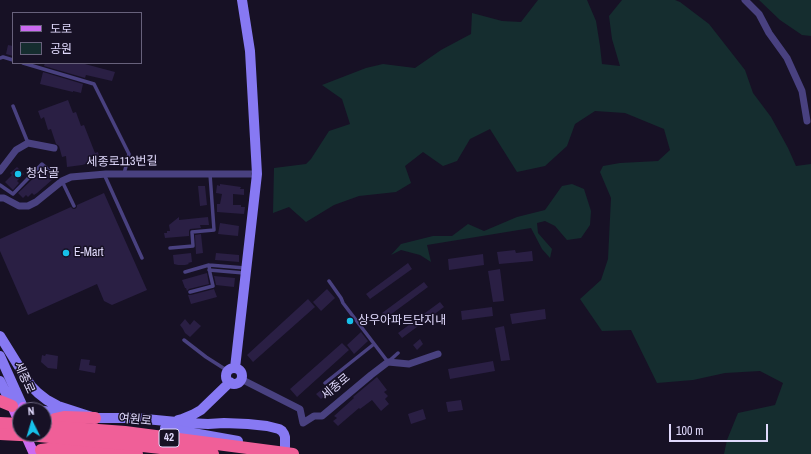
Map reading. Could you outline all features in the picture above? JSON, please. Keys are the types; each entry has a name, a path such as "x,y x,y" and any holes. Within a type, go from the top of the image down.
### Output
{"highway":[{"path":"0,401 12,405"},
{"path":"52,421 55,419 72,417 95,418"},
{"path":"0,423 12,424"},
{"name":"여원로","path":"52,427 125,432 289,450"},
{"name":"여원로","path":"0,434 125,444 213,454"},
{"path":"48,442 51,444 88,450"},
{"path":"36,453 56,448 136,454"},
{"path":"131,454 136,454"}],"main road":[{"path":"30,442 36,453"},
{"path":"35,442 36,453"}],"street":[{"path":"231,369 239,370 241,372 242,376 238,382 235,383 228,381 226,376 231,369 246,270 257,174 250,51 242,0"},
{"path":"746,0 759,14 769,33 787,58 802,91 807,121"},
{"path":"0,172 16,150 28,143 54,148"},
{"name":"세종로113번길","path":"0,198 4,198 19,206 28,206 36,202 62,181 71,177 104,174 257,174"},
{"path":"0,336 31,386 38,393 58,406 95,418"},
{"path":"388,362 409,364 438,354"},
{"name":"세종로","path":"0,356 18,402"},
{"name":"세종로","path":"241,379 300,410 303,423 314,416 322,416 388,362"},
{"path":"0,381 16,402"},
{"path":"167,425 194,414 208,404 230,382"},
{"path":"208,404 206,415 210,420 224,423"},
{"path":"52,412 167,425 288,450 296,454"},
{"path":"167,425 224,423 267,426 279,429 284,434 289,450"}],"lane":[{"path":"0,58 3,57 12,60"},
{"path":"26,64 94,84 129,154 124,174"},
{"path":"13,106 28,143"},
{"path":"0,185 13,194 42,164 54,175"},
{"path":"104,174 142,258"},
{"path":"170,248 193,246 192,232 214,230 210,174"},
{"path":"62,181 74,206"},
{"path":"185,272 209,265 246,270"},
{"path":"190,292 213,286 209,265"},
{"path":"209,270 246,270"},
{"path":"329,281 343,303 388,362 398,353"},
{"path":"184,340 206,357 231,369"},
{"path":"326,383 374,344"}],"green space":[{"path":"538,0 587,0 596,21 602,64 620,66 612,39 609,16 622,0 675,0 680,2 709,24 745,70 753,93 771,117 796,166 811,164 811,454 724,454 727,440 738,413 775,405 783,383 760,371 725,373 693,380 657,383 631,330 602,331 580,299 601,280 608,259 611,198 600,172 603,166 620,163 658,161 670,150 664,129 625,113 595,111 575,124 567,146 545,166 517,172 490,129 470,139 457,161 443,166 423,152 405,166 411,183 396,192 359,196 334,205 306,222 289,207 273,213 274,168 306,164 311,159 329,131 350,124 342,99 322,85 366,68 383,64 415,68 441,50 471,34 472,13 502,21 521,22"},
{"path":"759,0 811,0 811,36 802,35 780,20"},
{"path":"572,184 584,189 591,211 590,225 581,238 567,240 555,226 545,221 537,223 538,233 552,249 550,258 542,249 531,228 427,245 431,262 420,255 401,250 391,255 401,244 433,236 452,236 468,224 484,231 517,217 545,210 562,186"}],"building":[{"path":"8,45 12,46 12,56 6,54"},
{"path":"45,64 85,64 115,72 112,81 86,75 85,78 44,66"},
{"path":"43,72 83,84 81,93 40,84"},
{"path":"68,100 73,113 76,112 81,126 84,125 95,153 98,152 100,160 67,167 66,156 62,157 59,146 56,144 51,129 48,130 44,117 41,119 38,111"},
{"path":"17,167 24,174 17,181 19,183 13,190 5,182 12,175 10,173"},
{"path":"43,169 53,179 34,195 32,193 28,197 26,195 23,198 18,193"},
{"path":"220,184 241,187 240,189 244,189 244,195 233,194 233,205 241,205 241,207 245,207 244,214 217,212 217,204 220,204 222,194 216,193 217,185 220,186"},
{"path":"198,186 205,186 207,205 200,206"},
{"name":"E-Mart","path":"104,193 147,290 112,305 104,301 97,284 28,315 0,251 0,239 71,207 75,209 77,205"},
{"path":"179,217 179,220 208,217 209,225 200,225 201,228 190,229 189,236 165,238 164,233 170,231 169,225"},
{"path":"220,223 239,226 238,236 218,234"},
{"path":"201,234 203,253 196,254 195,235"},
{"path":"515,250 516,253 532,251 533,261 499,264 497,252"},
{"path":"191,253 192,262 188,263 189,264 174,264 173,255"},
{"path":"216,253 239,255 239,262 215,260"},
{"path":"483,254 484,265 449,270 448,259"},
{"path":"408,263 412,269 370,299 366,294"},
{"path":"500,269 504,301 493,302 488,271"},
{"path":"207,273 209,284 189,289 187,291 182,280"},
{"path":"214,276 235,278 234,287 216,285"},
{"path":"424,282 428,287 386,318 382,313"},
{"path":"214,289 217,297 191,304 188,295"},
{"path":"327,289 335,298 321,311 313,302"},
{"path":"308,299 315,307 253,362 247,355"},
{"path":"440,302 444,307 402,338 398,333"},
{"path":"492,307 493,316 462,320 461,311"},
{"path":"545,309 546,319 512,324 510,314"},
{"path":"185,319 190,325 194,320 201,326 190,337 185,333 180,325"},
{"path":"504,326 510,360 501,361 495,328"},
{"path":"361,332 368,341 354,354 347,345"},
{"path":"420,339 423,344 417,350 413,345"},
{"path":"342,343 349,350 297,397 290,389"},
{"path":"46,354 58,356 57,369 48,368 41,362 42,355 45,356"},
{"path":"81,359 90,360 89,365 96,366 95,373 79,370"},
{"path":"493,361 495,371 450,379 448,369"},
{"path":"377,377 387,390 384,392 388,396 385,399 389,404 381,411 372,400 360,409 359,408 338,426 333,421 337,418 334,416 354,398 353,397"},
{"path":"335,379 339,383 321,399 316,394"},
{"path":"461,400 463,410 448,412 446,402"},
{"path":"423,409 426,419 411,424 408,414"}],"place":[{"name":"청산골","path":"18,174"},
{"name":"E-Mart","path":"66,253"},
{"name":"상우아파트단지내","path":"350,321"}]}
